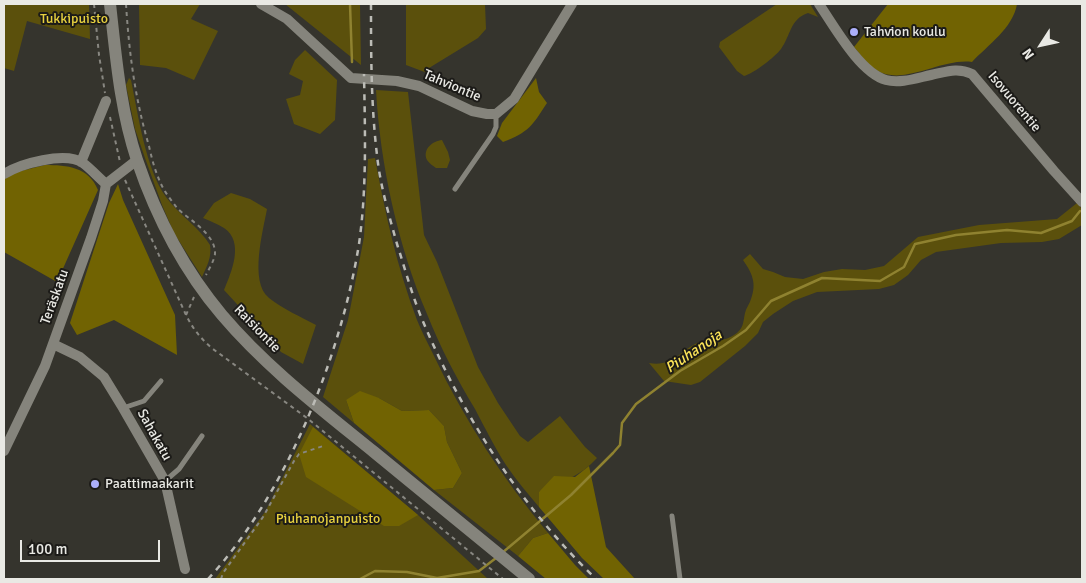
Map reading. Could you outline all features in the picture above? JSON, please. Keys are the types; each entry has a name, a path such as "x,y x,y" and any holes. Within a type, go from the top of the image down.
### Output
{"main road":[{"name":"Raisiontie","path":"110,4 122,100 137,160 150,194 173,243 208,297 238,333 314,403 529,579"}],"street":[{"name":"Tahviontie","path":"261,4 287,19 351,78 397,81 419,86 472,111 496,114"},
{"path":"496,114 514,99 572,4"},
{"name":"Isovuorentie","path":"819,4 863,66 875,76 887,80 901,81 962,69 972,74 1054,172 1082,202"},
{"path":"81,162 90,145 106,101"},
{"path":"4,174 24,164 68,159 81,162 106,184 137,160"},
{"name":"Teräskatu","path":"4,451 45,366 91,238 103,201 106,184"},
{"name":"Sahakatu","path":"53,344 80,357 104,376 123,408 165,481 185,569"}],"lane":[{"path":"455,189 494,134 496,114"},
{"path":"123,408 144,401 161,381"},
{"path":"165,481 178,469 202,436"},
{"path":"672,516 680,579"}],"path":[{"path":"94,4 106,101 122,171 193,329 213,349 307,418 503,579"},
{"path":"126,4 138,109 152,158 158,178 168,195 176,206 211,240 215,254 206,275"},
{"path":"186,315 195,295"},
{"path":"221,579 223,573 264,517 299,454 323,446"}],"green space":[{"name":"Tukkipuisto","path":"4,4 89,4 90,39 27,21 14,71 4,68"},
{"path":"139,4 200,4 191,19 218,31 194,80 166,68 140,65"},
{"path":"285,4 360,4 361,65"},
{"path":"406,4 485,4 486,29 478,38 429,68 430,74 406,65"},
{"path":"777,4 810,4 818,17 808,13 798,19 794,23 781,49 769,61 744,76 737,71 719,47 720,42"},
{"path":"305,50 337,80 335,120 320,134 294,124 286,99 300,95 303,81 289,74 295,60"},
{"path":"129,78 148,157 159,186 171,203 201,233 210,245 210,257 202,277 174,233 162,205 135,129 126,85"},
{"path":"376,90 408,92 424,235 437,262 478,367 498,403 520,436 528,442 560,416 585,447 597,458 584,470 539,492 539,507 510,471 494,445 443,351 417,288 407,261 392,204 382,147"},
{"path":"442,140 450,160 447,168 436,168 427,160 426,152 429,146"},
{"path":"375,158 387,219 410,300 421,330 472,427 500,471 548,533 533,538 518,556 434,490 453,488 462,473 447,442 444,426 429,410 402,411 379,398 346,400 354,423 323,397 348,320 364,237 368,159"},
{"path":"231,193 250,199 267,209 259,256 260,280 263,290 269,298 280,306 316,325 303,364 281,352 224,290 235,258 234,241 224,228 203,218 214,203"},
{"path":"1077,203 1082,209 1082,225 1059,239 1042,242 1001,243 936,252 921,260 908,275 894,285 879,289 817,292 793,301 763,322 758,333 745,346 700,382 691,385 664,381 649,363 657,364 670,361 697,343 729,338 740,330 754,288 751,274 743,260 750,254 763,269 785,277 803,279 824,272 842,269 865,270 884,266 918,237 979,225 1057,219"},
{"name":"Piuhanojanpuisto","path":"310,424 418,515 488,579 215,579 265,512"}],"shaded area":[{"path":"888,4 1017,4 1011,21 972,62 947,64 910,74 898,75 876,70 854,47"},
{"path":"536,78 539,92 547,103 529,127 519,135 503,142 497,136 502,123"},
{"path":"45,165 69,167 83,172 94,182 98,190 57,282 4,252 4,179 13,173"},
{"path":"118,184 123,200 175,315 177,355 114,320 77,335 70,323 109,203"},
{"path":"360,391 379,398 402,411 429,410 444,426 447,442 462,473 453,488 434,490 354,423 346,400"},
{"path":"313,427 418,515 399,526 384,526 306,477 299,454"},
{"path":"589,466 606,547 635,579 604,579 582,558 539,507 539,492 554,476 575,477"},
{"path":"548,533 589,579 546,579 518,556 533,538"}],"waterway":[{"path":"350,4 352,62"},
{"name":"Piuhanoja","path":"502,553 571,495 613,453 620,445 622,423 636,404 680,371 746,330 771,301 822,278 880,281 904,267 915,244 956,235 1007,230 1041,233 1072,221 1080,211"},
{"name":"Piuhanoja","path":"360,579 375,571 407,572 437,578 479,571 496,558"}],"railway":[{"path":"371,4 372,98 378,166 397,244 418,310 456,390 496,458 543,522 596,579"},
{"path":"208,579 236,545 262,507 285,466 306,422 339,332 351,287 362,223 365,159 364,74"}],"place":[{"name":"Tahvion koulu","path":"854,32"},
{"name":"Paattimaakarit","path":"95,484"}]}
